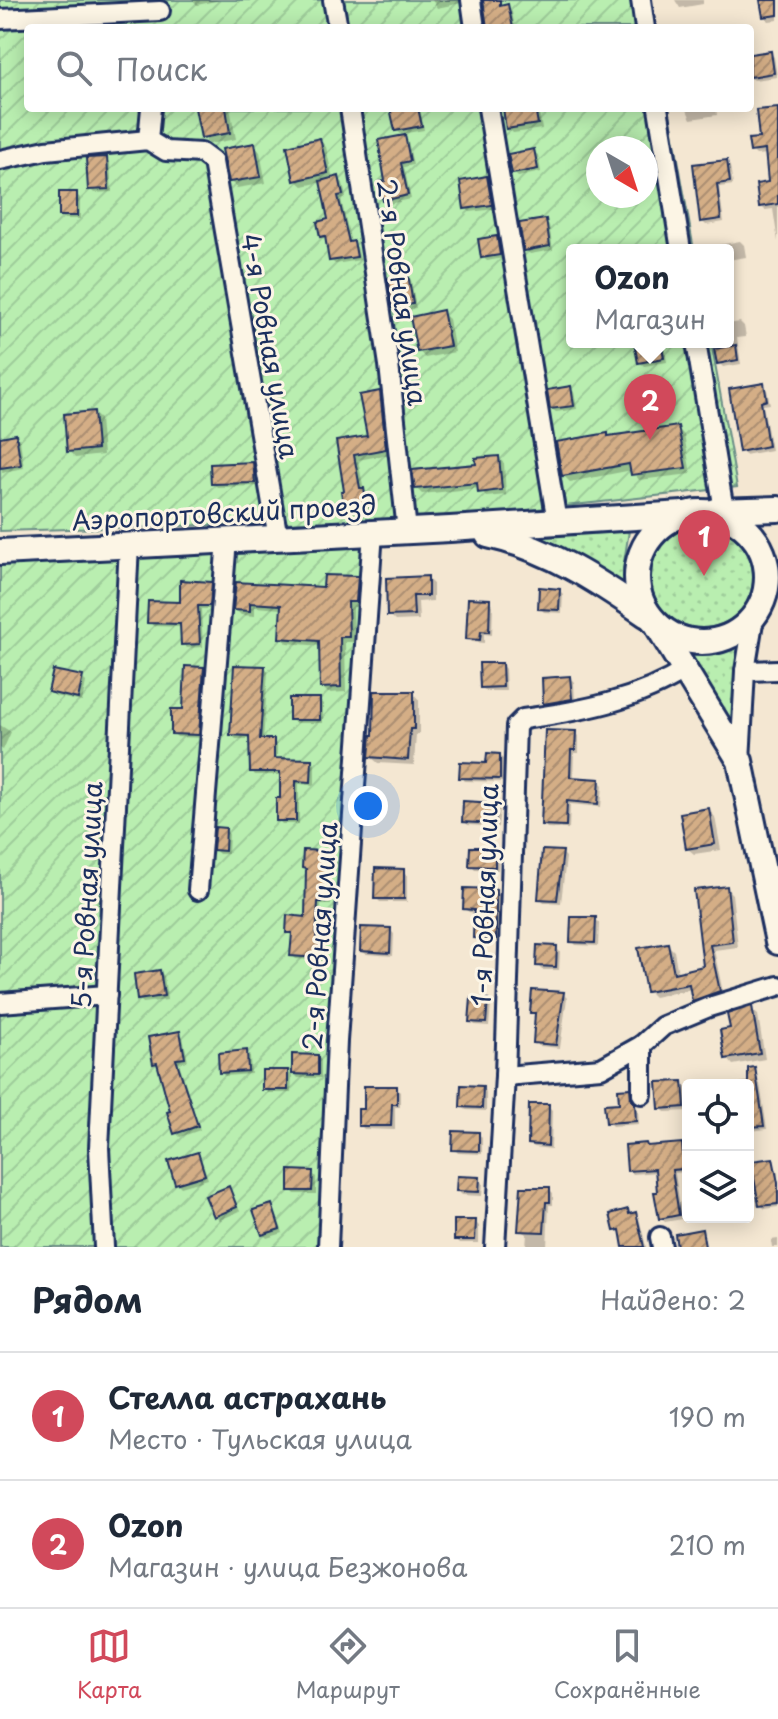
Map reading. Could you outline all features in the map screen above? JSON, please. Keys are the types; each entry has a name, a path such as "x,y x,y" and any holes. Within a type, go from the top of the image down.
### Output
{"main road":[{"path":"450,529 778,509"},
{"path":"716,511 733,519 753,536 765,558 767,584 757,612"},
{"path":"683,514 661,526 644,545 636,570 639,595 687,669 740,761 778,942"},
{"name":"Аэропортовский проезд","path":"0,552 450,529"},
{"path":"450,529 515,541 544,552 601,583 670,634 695,642 720,640 743,628 778,585"}],"street":[{"path":"333,0 337,24"},
{"path":"471,0 474,24"},
{"path":"641,0 644,24"},
{"path":"0,19 160,13"},
{"path":"0,160 46,150 148,140 151,112"},
{"name":"2-я Ровная улица","path":"351,112 389,365 407,531"},
{"path":"489,112 557,522"},
{"path":"659,112 680,244"},
{"name":"4-я Ровная улица","path":"148,140 166,151 201,153 213,162 278,538"},
{"path":"697,348 716,511"},
{"name":"2-я Ровная улица","path":"328,1247 338,1025 373,532"},
{"path":"198,890 227,540"},
{"name":"5-я Ровная улица","path":"104,1247 99,1148 129,545"},
{"path":"740,761 745,671 757,612"},
{"name":"1-я Ровная улица","path":"495,1247 505,1076 516,726 523,719 612,704 646,692 687,669"},
{"path":"745,671 778,670"},
{"path":"505,1076 601,1068 642,1045 663,1026 709,1007 778,986"},
{"path":"0,1003 107,995"},
{"path":"642,1045 642,1094"}],"green space":[{"path":"0,0 649,0 653,24 24,24 24,112 670,112 693,244 566,244 566,348 712,348 737,487 455,518 0,531"},
{"path":"702,526 721,530 738,541 749,558 753,577 749,596 738,613 721,624 702,628 683,624 666,613 655,596 651,577 655,558 666,541 683,530"},
{"path":"629,531 623,568 624,586 530,535"},
{"path":"371,539 327,1247 0,1247 0,559"},
{"path":"740,645 735,725 730,726 689,655 723,652"}],"building":[{"path":"483,0 500,0 500,6 508,4 512,24 486,24"},
{"path":"760,0 778,0 778,15 763,17"},
{"path":"771,51 774,73 754,76 754,53"},
{"path":"778,108 778,204 759,207 756,184 768,182 765,150 750,152 748,139 759,138 756,110"},
{"path":"196,112 227,112 230,133 201,138"},
{"path":"391,112 419,112 422,126 395,131"},
{"path":"504,112 536,112 538,124 506,129"},
{"path":"405,135 410,161 401,163 408,195 383,201 379,182 385,181 378,140"},
{"path":"320,138 328,173 294,181 287,146"},
{"path":"255,143 261,177 229,182 222,149"},
{"path":"534,149 538,169 512,174 508,154"},
{"path":"107,157 109,189 88,190 86,158"},
{"path":"727,160 730,182 717,184 721,219 700,222 693,164"},
{"path":"339,176 343,195 338,196 349,242 354,241 357,257 329,261 325,236 320,237 317,222 328,219 320,181"},
{"path":"487,176 492,205 464,209 460,181"},
{"path":"59,192 77,192 77,216 59,216"},
{"path":"546,219 550,246 524,251 519,223"},
{"path":"497,236 500,255 481,258 478,239"},
{"path":"408,274 413,304 392,308 388,278"},
{"path":"443,310 450,346 417,352 410,317"},
{"path":"734,345 738,360 717,364 714,349 734,348"},
{"path":"635,348 662,348 664,358 638,363"},
{"path":"764,383 767,400 761,402 768,446 739,452 729,389"},
{"path":"571,386 574,406 550,409 547,390"},
{"path":"380,391 386,449 354,455 367,506 344,510 336,441 367,436 359,395"},
{"path":"94,411 97,449 67,452 64,414"},
{"path":"678,426 686,468 631,475 629,464 562,476 556,442"},
{"path":"16,434 21,465 0,468 0,437"},
{"path":"499,456 502,490 478,493 477,483 415,489 412,470 476,464 475,458"},
{"path":"253,462 255,483 211,484 210,464"},
{"path":"324,575 358,576 356,602 348,602 349,637 340,637 341,687 320,688 319,641 279,638 281,605 250,603 250,611 233,610 236,582 323,587"},
{"path":"428,576 428,596 413,596 414,615 387,616 386,578"},
{"path":"180,580 212,582 210,606 198,606 200,644 181,645 180,624 147,623 148,601 180,602"},
{"path":"539,587 560,589 559,610 538,609"},
{"path":"468,598 490,599 489,632 481,631 480,640 466,639"},
{"path":"479,663 502,663 503,687 480,688"},
{"path":"234,665 265,666 260,739 274,739 274,758 312,759 311,782 296,781 296,821 276,821 280,772 250,772 249,736 230,735"},
{"path":"185,666 204,667 199,735 171,734 171,709 183,709"},
{"path":"53,670 83,676 78,699 48,692"},
{"path":"570,676 572,699 543,704 542,678"},
{"path":"374,691 414,691 414,729 410,729 408,760 369,757"},
{"path":"289,698 320,698 320,720 289,720"},
{"path":"545,730 576,731 575,750 571,750 570,777 600,779 598,804 567,801 566,826 541,825"},
{"path":"487,753 500,754 500,779 459,778 460,762 486,763"},
{"path":"463,801 496,803 495,824 462,822"},
{"path":"709,808 715,844 686,849 680,813"},
{"path":"215,827 226,828 225,851 213,850"},
{"path":"470,847 495,847 495,867 469,866"},
{"path":"303,850 327,851 327,902 318,902 316,940 320,940 319,958 290,956 292,933 286,933 287,915 305,917 306,869 302,868"},
{"path":"542,850 563,851 557,900 538,899"},
{"path":"375,868 404,869 404,899 374,899"},
{"path":"727,886 733,942 710,945 720,991 692,1001 689,984 646,992 638,948 668,943 674,973 703,966 694,890"},
{"path":"464,888 496,889 496,939 473,938 474,910 463,909"},
{"path":"571,917 596,917 595,943 570,942"},
{"path":"361,927 391,928 390,953 360,951"},
{"path":"537,945 557,946 556,967 536,966"},
{"path":"160,970 164,996 137,1000 134,974"},
{"path":"532,990 564,992 556,1045 533,1043 535,1013 530,1013"},
{"path":"471,998 488,999 486,1023 469,1022"},
{"path":"752,1006 760,1053 725,1059 720,1030 730,1028 727,1014"},
{"path":"180,1031 185,1058 176,1059 198,1126 174,1134 148,1037"},
{"path":"247,1050 248,1071 219,1073 218,1053"},
{"path":"292,1054 318,1055 318,1075 292,1074"},
{"path":"755,1067 764,1126 754,1127 754,1079 748,1079 748,1068"},
{"path":"262,1070 288,1070 288,1090 262,1090"},
{"path":"682,1081 682,1107 659,1109 657,1082"},
{"path":"461,1085 483,1086 482,1108 460,1107"},
{"path":"364,1086 397,1086 397,1104 392,1104 391,1126 358,1126 358,1109 364,1109"},
{"path":"630,1088 636,1121 606,1123 604,1104 619,1103 618,1089"},
{"path":"529,1104 549,1104 548,1146 528,1144"},
{"path":"453,1131 479,1132 479,1151 452,1150"},
{"path":"682,1143 682,1169 672,1170 679,1215 659,1219 654,1192 657,1192 655,1169 627,1171 625,1145"},
{"path":"198,1152 205,1175 175,1184 168,1161"},
{"path":"773,1158 778,1204 759,1206 754,1161"},
{"path":"289,1170 313,1171 312,1191 289,1191"},
{"path":"457,1176 480,1177 479,1192 456,1191"},
{"path":"229,1186 237,1207 214,1217 205,1196"},
{"path":"521,1187 550,1187 544,1232 518,1231"},
{"path":"272,1204 280,1229 262,1235 253,1210"},
{"path":"628,1209 629,1214 636,1212 644,1247 623,1247 620,1230 614,1231 610,1214"},
{"path":"454,1220 476,1220 475,1240 454,1240"},
{"path":"702,1229 705,1247 677,1247 675,1234"}],"place":[{"name":"Ozon","path":"650,440"},
{"name":"Стелла астрахань","path":"704,576"}]}
